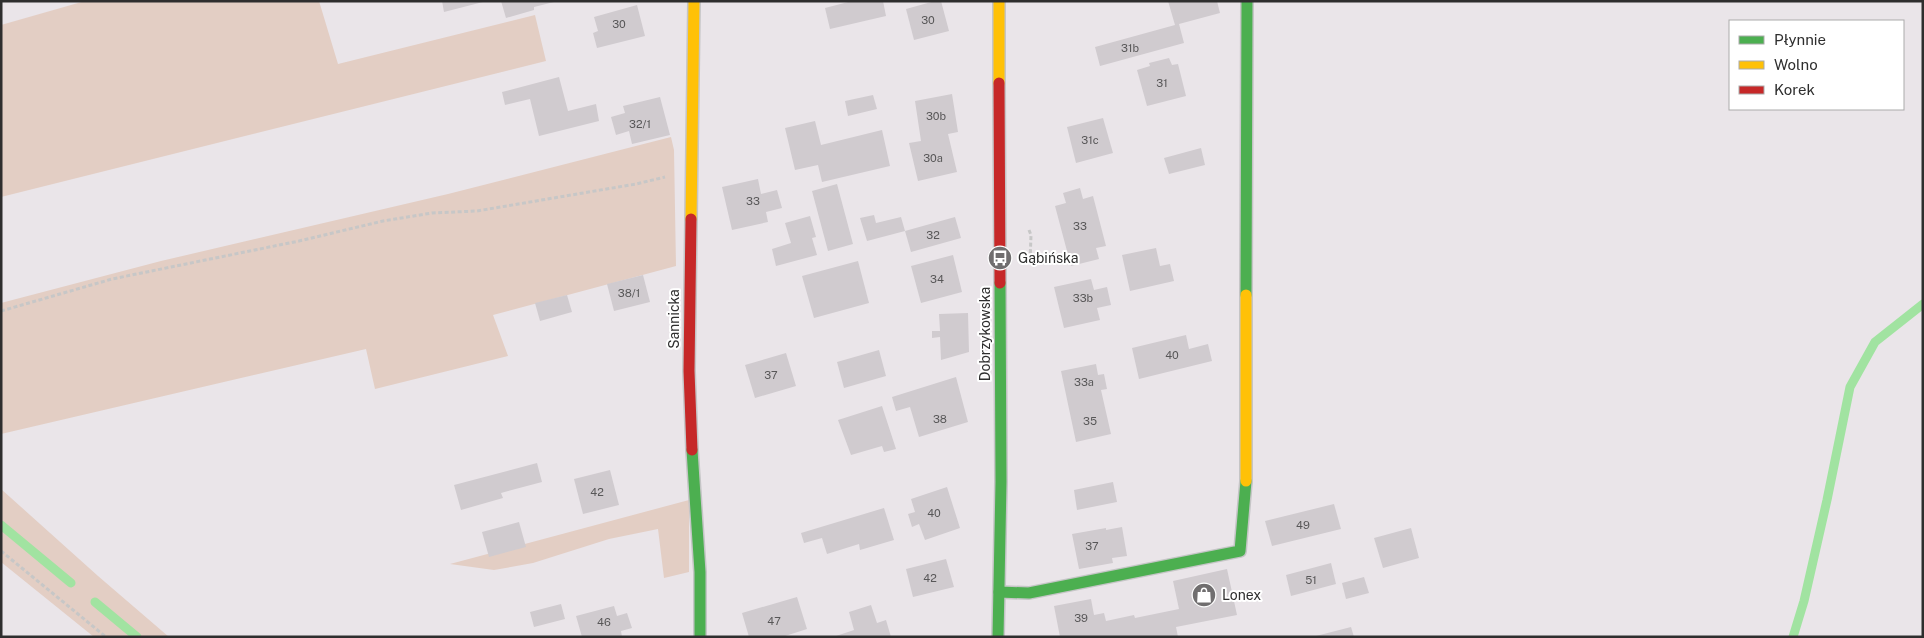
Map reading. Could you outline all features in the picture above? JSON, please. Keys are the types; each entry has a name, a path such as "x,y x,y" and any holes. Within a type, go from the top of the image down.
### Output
{"street":[{"name":"Sannicka","path":"694,1 689,391 700,572 700,637"},
{"name":"Dobrzykowska","path":"998,637 1001,482 999,1"},
{"path":"999,592 1029,593 1240,551 1246,481 1247,1"}],"path":[{"path":"1,311 112,279 299,241 383,221 432,213 477,211 536,202 636,184 692,170"},
{"path":"1,551 106,637"}],"shaded area":[{"path":"85,1 319,1 338,64 535,15 546,61 1,197 1,25"},
{"path":"671,137 674,150 676,266 493,315 508,356 375,389 366,349 1,434 1,303 161,261 448,194"},
{"path":"1,489 169,637 94,637 1,562"},
{"path":"689,500 689,572 664,578 658,529 609,539 533,563 494,570 450,564"}],"building":[{"path":"442,1 483,1 483,2 444,12"},
{"path":"501,1 554,2 534,7 534,10 506,18"},
{"path":"852,1 883,1 886,16 830,29 825,8"},
{"path":"941,1 949,31 914,40 906,9"},
{"path":"1168,1 1217,1 1220,13 1179,24 1184,43 1100,66 1095,47 1175,25"},
{"path":"637,5 645,36 597,48 593,33 598,31 594,17"},
{"path":"1169,58 1172,65 1178,64 1186,96 1147,106 1137,70 1150,66 1149,63"},
{"path":"559,77 568,111 596,104 599,121 539,136 530,99 505,105 502,92"},
{"path":"952,94 958,132 948,134 957,172 918,181 909,143 921,141 915,101"},
{"path":"873,95 877,109 848,116 845,101"},
{"path":"660,97 670,135 632,144 629,131 616,135 611,117 625,113 623,106"},
{"path":"1103,118 1113,153 1076,163 1067,127"},
{"path":"815,121 821,145 882,130 890,166 822,182 818,165 795,170 785,128"},
{"path":"1201,148 1205,165 1169,174 1164,158"},
{"path":"758,179 761,194 777,190 782,208 766,212 768,222 732,230 722,187"},
{"path":"837,184 853,244 828,251 812,191"},
{"path":"1080,188 1083,199 1093,196 1106,246 1096,248 1099,259 1071,266 1055,206 1066,203 1063,193"},
{"path":"874,215 876,223 901,217 905,231 867,241 860,218"},
{"path":"810,216 816,237 812,238 817,255 776,266 772,249 791,243 785,223"},
{"path":"955,217 961,238 911,252 905,231"},
{"path":"1156,248 1160,266 1170,264 1174,281 1130,291 1122,255"},
{"path":"953,255 962,292 921,303 911,266"},
{"path":"858,261 869,303 814,318 802,276"},
{"path":"643,275 650,302 614,311 607,284"},
{"path":"1091,279 1094,290 1107,287 1111,305 1097,308 1100,320 1064,328 1054,287"},
{"path":"567,295 572,312 540,321 535,303"},
{"path":"968,313 969,352 941,360 940,337 932,338 932,331 940,331 939,314"},
{"path":"1186,335 1189,349 1208,344 1212,361 1139,379 1132,348"},
{"path":"879,350 886,376 844,388 837,362"},
{"path":"786,353 796,386 755,398 745,365"},
{"path":"1096,364 1098,375 1104,374 1107,389 1101,390 1111,434 1076,442 1061,371"},
{"path":"956,377 968,422 919,437 910,407 896,411 892,397"},
{"path":"882,406 896,449 884,452 882,446 851,455 838,420"},
{"path":"537,463 542,482 501,493 503,498 461,510 454,485"},
{"path":"610,470 619,505 583,514 574,479"},
{"path":"1113,482 1117,502 1077,510 1074,490"},
{"path":"947,487 960,528 925,540 919,524 912,527 908,514 915,512 911,499"},
{"path":"1334,504 1341,529 1272,546 1265,521"},
{"path":"884,508 894,540 860,550 859,544 827,554 822,538 804,543 801,533"},
{"path":"519,522 526,547 489,557 482,532"},
{"path":"1122,527 1127,556 1112,558 1113,563 1079,569 1072,534"},
{"path":"1411,528 1419,558 1383,568 1374,538"},
{"path":"946,559 954,587 913,597 906,569"},
{"path":"1331,563 1336,584 1291,596 1286,575"},
{"path":"1227,569 1237,615 1176,627 1178,637 1060,637 1054,606 1091,599 1094,615 1104,613 1106,621 1134,615 1135,618 1179,609 1173,581"},
{"path":"1364,577 1369,593 1346,599 1342,583"},
{"path":"797,597 807,629 782,637 749,637 742,613"},
{"path":"561,604 565,619 534,627 530,612"},
{"path":"871,605 877,623 886,620 891,637 833,637 854,630 849,612"},
{"path":"614,606 617,616 627,613 632,628 621,631 622,637 582,637 576,616"},
{"path":"1351,627 1354,637 1316,637 1316,636"}],"waterway":[{"path":"1793,637 1804,601 1850,387 1875,342 1923,304"},
{"path":"1,525 71,583"},
{"path":"95,602 137,637"}],"traffic: fast":[{"path":"1246,295 1247,1"},
{"path":"998,637 1001,482 1000,283"},
{"path":"692,450 700,572 700,637"},
{"path":"999,592 1029,593 1240,551 1246,481"}],"traffic: slow":[{"path":"691,219 694,1"},
{"path":"999,1 999,83"},
{"path":"1246,295 1246,481"}],"traffic: jam":[{"path":"999,83 1000,283"},
{"path":"691,219 689,371 692,450"}],"place":[{"name":"Gąbińska","path":"1000,258"},
{"name":"Lonex","path":"1204,595"}]}
